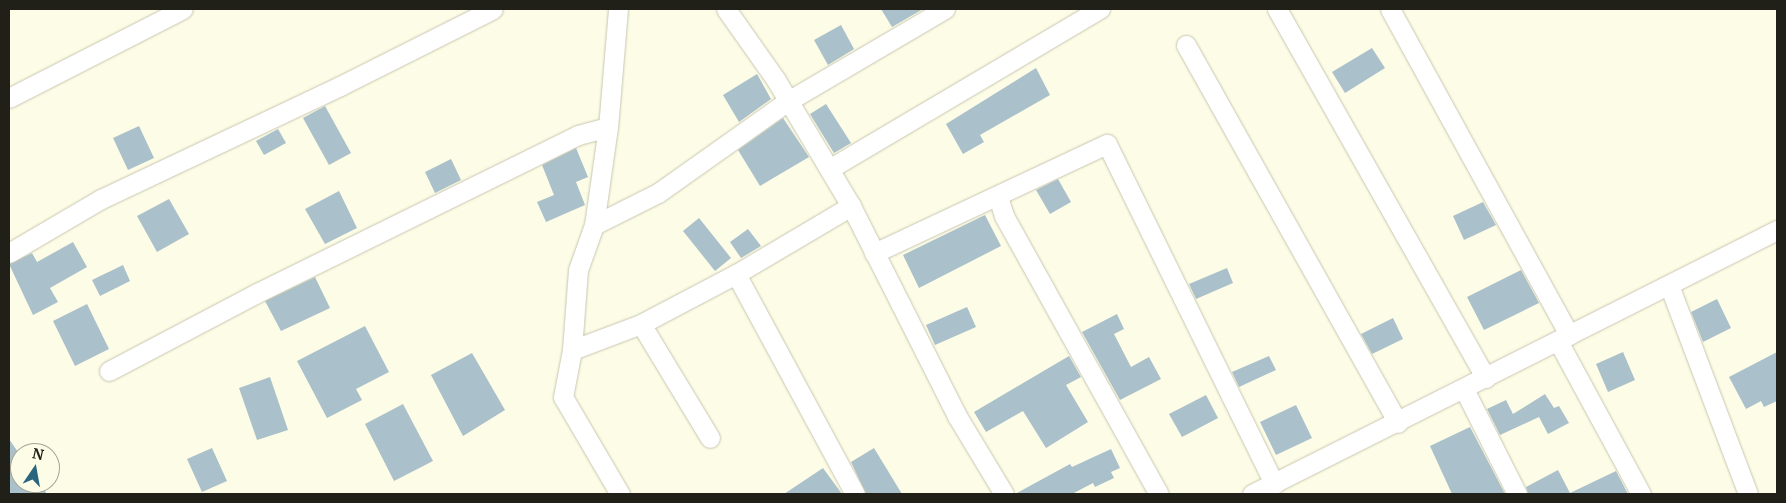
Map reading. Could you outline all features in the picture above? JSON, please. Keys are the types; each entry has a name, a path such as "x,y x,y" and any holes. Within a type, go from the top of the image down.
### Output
{"street":[{"path":"9,98 183,9"},
{"path":"9,253 101,199 340,86 493,9"},
{"path":"618,9 608,127 594,225 578,270 572,350 563,397 620,494"},
{"path":"726,9 788,101 851,206 957,416 1004,494"},
{"path":"594,225 658,193 788,101 945,9"},
{"path":"829,169 1100,9"},
{"path":"1277,9 1486,378"},
{"path":"1390,9 1564,338 1641,494"},
{"path":"1186,44 1398,422"},
{"path":"109,371 255,294 551,148 608,127"},
{"path":"874,253 1107,144 1274,484"},
{"path":"998,196 1004,216 1159,494"},
{"path":"572,350 641,324 736,274 851,206"},
{"path":"1252,494 1777,230"},
{"path":"736,274 855,494"},
{"path":"1669,285 1748,494"},
{"path":"641,324 710,438"},
{"path":"1464,389 1517,494"}],"building":[{"path":"881,9 923,9 892,27"},
{"path":"841,25 854,49 828,65 814,40"},
{"path":"1372,48 1385,68 1345,93 1332,72"},
{"path":"1036,68 1050,95 980,135 984,142 963,154 946,124"},
{"path":"757,74 771,99 739,122 723,95"},
{"path":"826,104 851,143 834,153 810,114"},
{"path":"325,106 351,153 329,165 303,118"},
{"path":"783,118 809,157 760,186 738,150"},
{"path":"139,126 154,158 128,170 113,138"},
{"path":"278,129 286,143 264,155 256,141"},
{"path":"576,148 588,177 576,182 585,205 546,222 537,202 554,195 542,165"},
{"path":"451,159 461,180 435,193 425,172"},
{"path":"1058,179 1071,202 1050,214 1036,190"},
{"path":"339,191 357,228 325,244 305,209"},
{"path":"169,199 189,234 157,252 137,216"},
{"path":"1483,202 1496,225 1464,240 1453,216"},
{"path":"985,215 1001,246 919,288 903,255"},
{"path":"699,218 731,258 715,271 683,231"},
{"path":"748,229 761,246 741,258 730,242"},
{"path":"73,242 87,267 50,288 58,302 33,315 9,264 32,253 37,262"},
{"path":"123,265 130,281 100,296 92,280"},
{"path":"1227,268 1233,283 1196,299 1189,284"},
{"path":"1521,270 1539,303 1484,330 1467,297"},
{"path":"315,277 330,308 281,331 265,301"},
{"path":"1717,299 1731,328 1703,342 1691,312"},
{"path":"87,304 109,349 75,366 53,321"},
{"path":"967,307 976,327 935,345 926,325"},
{"path":"1117,314 1124,329 1114,334 1131,367 1149,357 1161,379 1120,400 1082,332"},
{"path":"1393,318 1403,339 1372,354 1361,334"},
{"path":"365,326 389,372 356,389 362,400 327,418 297,361"},
{"path":"1623,352 1635,380 1608,392 1596,364"},
{"path":"1777,352 1777,401 1764,407 1761,401 1746,409 1729,377"},
{"path":"472,353 505,410 463,436 431,375"},
{"path":"1069,356 1081,377 1066,385 1088,422 1046,448 1023,411 986,432 974,412"},
{"path":"1269,356 1276,370 1239,387 1232,372"},
{"path":"270,377 288,430 257,440 239,388"},
{"path":"1545,394 1554,408 1559,406 1569,423 1548,434 1539,417 1500,435 1487,409 1506,400 1513,414"},
{"path":"1206,395 1218,418 1182,437 1169,414"},
{"path":"403,404 433,461 394,481 365,424"},
{"path":"1296,405 1312,438 1276,455 1260,422"},
{"path":"1470,427 1505,494 1452,494 1430,446"},
{"path":"9,439 12,443 10,443 10,493 47,494 9,494"},
{"path":"212,448 227,481 202,492 187,459"},
{"path":"874,448 902,494 866,494 851,462"},
{"path":"1111,449 1120,468 1111,472 1114,478 1095,487 1093,483 1072,494 1015,494 1070,464 1072,467"},
{"path":"823,468 842,494 784,494"},
{"path":"1558,470 1570,493 1616,471 1628,494 1528,494 1526,487"}]}
